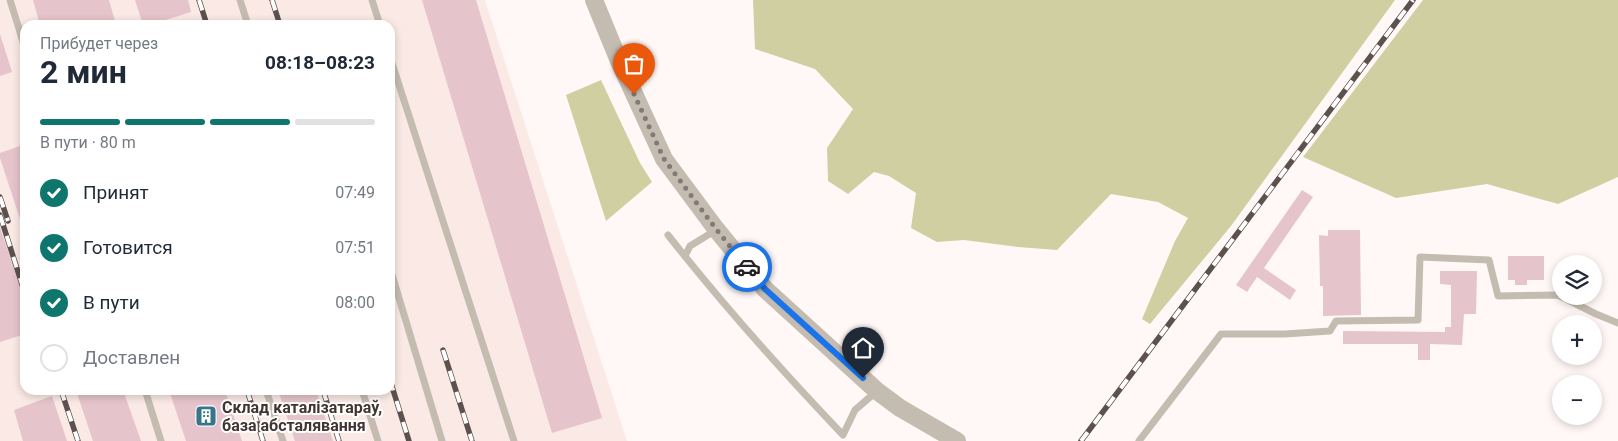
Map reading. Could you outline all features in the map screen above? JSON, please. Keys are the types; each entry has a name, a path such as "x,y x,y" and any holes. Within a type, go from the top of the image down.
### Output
{"street":[{"path":"594,0 619,62 664,159 716,229 765,289 877,391 900,408 957,441"}],"lane":[{"path":"10,0 20,32"},
{"path":"240,0 246,20"},
{"path":"372,0 378,20"},
{"path":"395,72 514,441"},
{"path":"685,256 690,246 716,229"},
{"path":"668,235 799,389 843,435 855,410 877,391"},
{"path":"1139,441 1220,334 1330,332 1336,321 1418,320 1420,257 1489,260 1498,296 1558,295 1618,322"},
{"path":"395,285 442,441"},
{"path":"147,395 161,441"},
{"path":"268,395 283,441"},
{"path":"364,395 378,441"}],"shaded area":[{"path":"0,0 485,0 627,441 0,441"}],"green space":[{"path":"753,0 1395,0 1231,226 1150,324 1142,319 1175,241 1188,218 1158,202 1111,194 1057,250 964,240 937,242 911,228 916,193 889,176 874,172 848,194 828,181 827,148 853,109 815,69 755,49"},
{"path":"1423,0 1618,0 1618,177 1558,204 1487,184 1396,198 1303,157"},
{"path":"601,80 640,163 652,182 606,221 566,95"}],"building":[{"path":"33,0 109,0 115,20 39,20"},
{"path":"135,0 188,0 191,12 166,20 141,20"},
{"path":"422,0 476,0 602,418 552,433"},
{"path":"0,34 12,72 0,76"},
{"path":"20,146 20,219 0,158 0,153"},
{"path":"1302,190 1313,197 1264,268 1296,290 1290,300 1257,277 1247,292 1236,285"},
{"path":"0,227 20,288 20,336 0,342"},
{"path":"1328,230 1360,230 1361,315 1323,316 1323,286 1320,286 1319,235 1328,236"},
{"path":"1508,256 1544,256 1544,280 1527,280 1527,285 1515,285 1515,280 1508,280"},
{"path":"1440,271 1477,271 1476,314 1464,314 1462,345 1430,344 1430,360 1418,360 1418,344 1343,344 1343,331 1445,332 1445,327 1451,327 1451,285 1440,284"},
{"path":"78,395 125,395 141,441 93,441"},
{"name":"Склад каталізатараў, база абсталявання","path":"171,395 227,395 242,441 186,441"},
{"path":"280,395 318,395 333,441 295,441"},
{"path":"52,396 67,441 23,441 14,410"}],"railway":[{"path":"199,0 205,20"},
{"path":"272,0 278,20"},
{"path":"1081,441 1413,0"},
{"path":"0,197 8,221"},
{"path":"0,215 20,278"},
{"path":"443,350 472,441"},
{"path":"63,395 78,441"},
{"path":"249,395 263,441"},
{"path":"325,395 339,441"},
{"path":"395,395 409,441"}],"way so far":[{"path":"634,94 664,159 747,267"}],"place":[{"name":"Склад каталізатараў, база абсталявання","path":"206,416"}],"route":[{"path":"747,267 765,289 863,378"}]}
